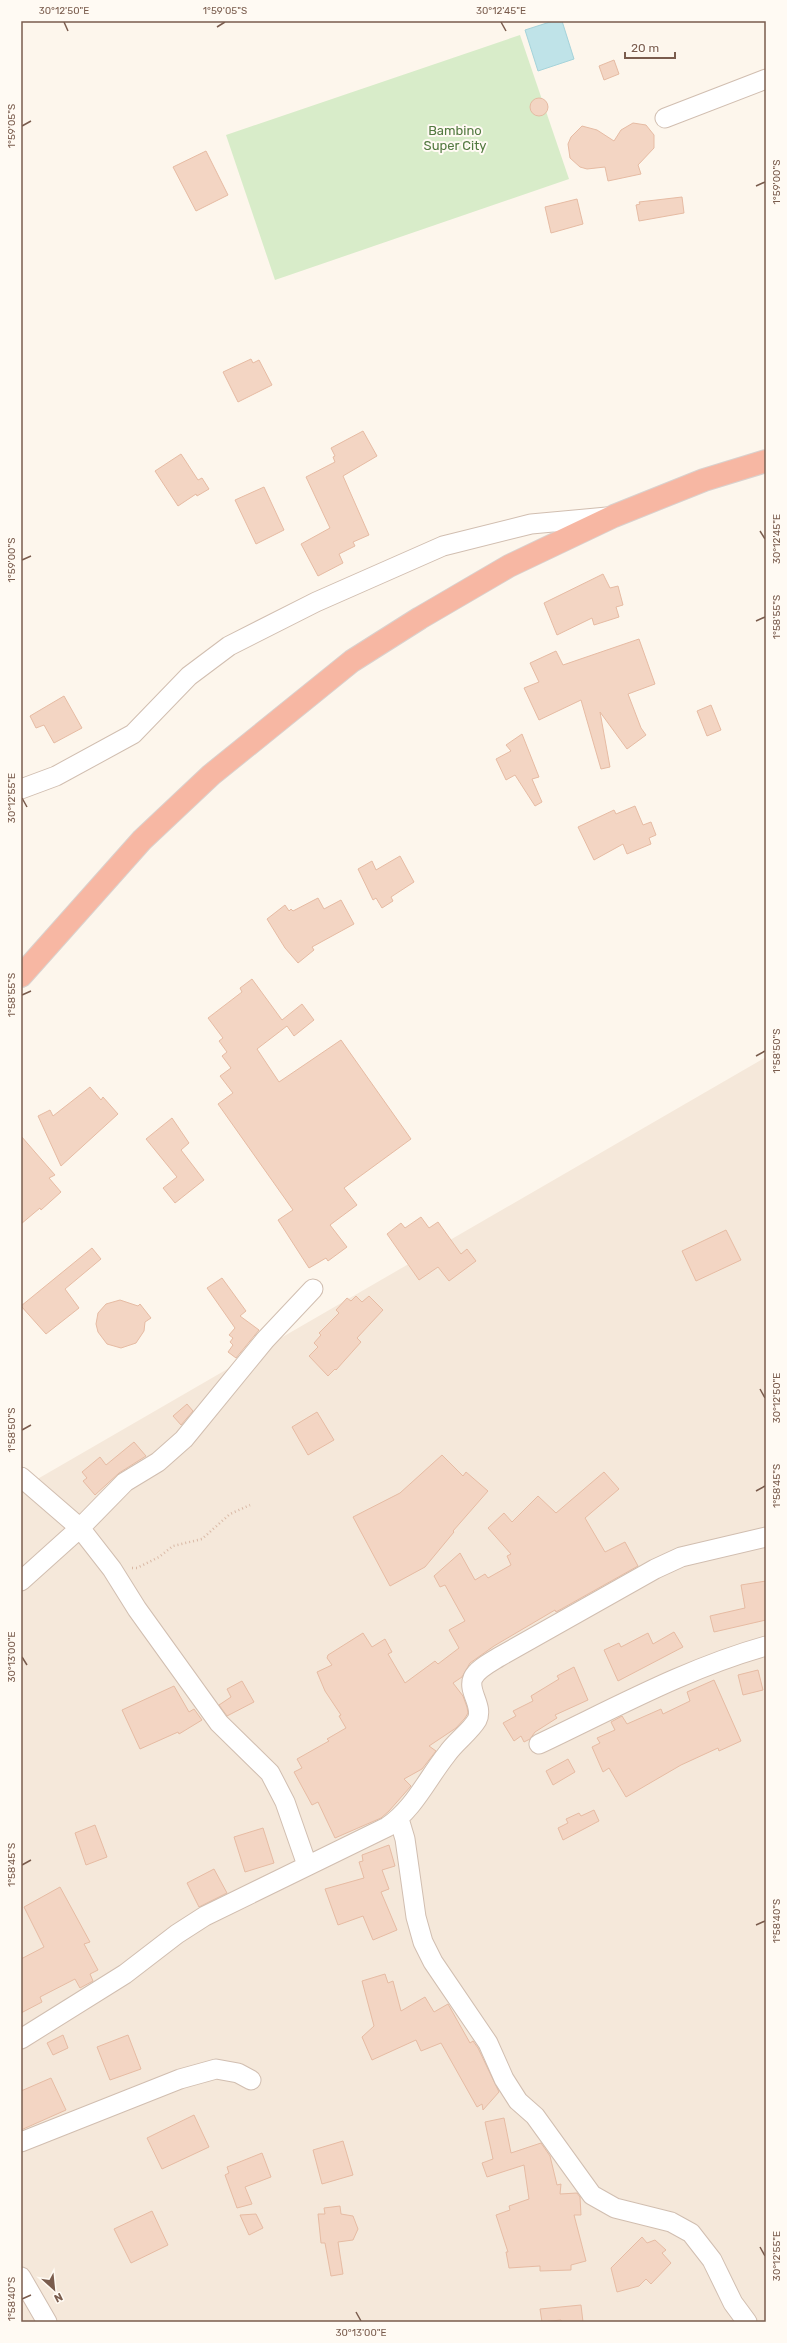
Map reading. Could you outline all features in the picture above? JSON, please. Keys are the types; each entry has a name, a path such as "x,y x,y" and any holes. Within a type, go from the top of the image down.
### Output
{"highway":[{"path":"21,976 142,840 211,775 352,661 420,618 509,566 614,516 704,480 766,461"}],"street":[{"path":"664,118 766,79"},
{"path":"21,789 56,776 133,734 189,676 229,646 316,602 443,546 531,524 614,516"},
{"path":"21,1581 80,1528 125,1482 158,1462 184,1440 265,1340 314,1289"},
{"path":"21,1477 80,1528 112,1569 158,1639 219,1724 270,1773 284,1802 307,1865"},
{"path":"21,2038 125,1974 177,1934 205,1916 387,1827 399,1819 408,1810 447,1754 478,1719 479,1711 472,1688 472,1679 480,1670 499,1657 655,1569 681,1557 766,1538"},
{"path":"539,1744 668,1683 740,1653 766,1646"},
{"path":"399,1819 405,1840 416,1917 423,1942 433,1962 488,2043 504,2079 518,2101 535,2116 592,2194 616,2208 671,2222 691,2234 712,2260 733,2303 747,2322"},
{"path":"21,2142 180,2079 216,2069 238,2073 251,2080"},
{"path":"21,2277 47,2322"}],"path":[{"path":"112,1569 137,1568 159,1557 173,1546 202,1539 230,1514 250,1505"}],"shaded area":[{"path":"766,1057 766,2322 21,2322 21,1482 34,1481"}],"green space":[{"name":"Bambino Super City","path":"520,35 569,179 275,280 226,135"}],"water":[{"path":"553,21 562,21 574,59 538,71 525,30"}],"building":[{"path":"614,60 619,74 604,80 599,66"},
{"path":"539,98 545,101 548,107 545,113 539,116 533,113 530,107 533,101"},
{"path":"633,123 646,125 654,135 654,148 638,165 641,174 608,181 605,167 587,169 580,167 570,158 568,144 571,137 582,126 597,130 614,141 621,130"},
{"path":"206,151 228,195 196,211 173,167"},
{"path":"682,197 684,213 639,221 636,205 640,204 639,202"},
{"path":"577,199 583,224 551,233 545,207"},
{"path":"251,359 253,363 259,360 272,385 238,402 223,372"},
{"path":"363,431 377,456 343,476 369,535 353,542 355,546 339,554 343,563 318,576 301,544 330,528 306,477 335,462 333,457 335,456 331,448"},
{"path":"181,454 198,480 202,478 209,489 197,496 196,494 178,506 155,471"},
{"path":"264,487 284,530 256,544 235,500"},
{"path":"603,574 610,588 618,586 623,605 616,607 619,617 594,625 592,618 557,635 544,603"},
{"path":"639,639 655,684 628,694 641,728 646,735 627,749 600,712 610,767 601,769 581,700 539,720 524,688 539,682 530,663 556,651 563,665"},
{"path":"64,696 82,728 54,743 44,725 36,728 30,716"},
{"path":"711,705 721,730 707,736 697,711"},
{"path":"522,734 539,777 532,779 542,802 535,806 515,775 506,780 496,759 511,751 506,745"},
{"path":"635,806 643,825 651,822 656,835 649,838 651,844 627,854 623,844 594,860 578,827 614,810 616,814"},
{"path":"400,856 414,882 391,897 393,901 382,908 376,898 373,900 358,869 372,861 376,870"},
{"path":"318,898 324,909 341,900 354,924 312,947 314,950 298,963 285,948 267,919 285,905 289,911 291,909 293,911"},
{"path":"252,979 282,1020 302,1004 314,1020 294,1036 287,1026 257,1049 279,1082 341,1040 411,1139 344,1188 357,1205 330,1225 347,1247 328,1261 326,1258 309,1268 278,1220 293,1210 218,1104 233,1093 220,1076 231,1068 222,1056 227,1052 219,1041 223,1038 208,1018 242,992 240,988"},
{"path":"90,1087 101,1100 103,1097 118,1114 61,1166 38,1116 50,1110 53,1116"},
{"path":"172,1118 189,1143 181,1150 204,1180 175,1203 163,1188 177,1177 146,1139"},
{"path":"21,1136 55,1175 49,1178 61,1192 41,1210 40,1208 21,1224"},
{"path":"421,1217 429,1228 438,1222 461,1254 467,1249 476,1261 449,1281 438,1267 419,1280 387,1234 401,1223 405,1228"},
{"path":"726,1230 741,1260 696,1281 682,1251"},
{"path":"92,1248 101,1259 65,1289 79,1308 46,1334 21,1306"},
{"path":"222,1278 246,1311 240,1316 259,1330 236,1358 228,1352 233,1345 230,1342 233,1338 229,1335 235,1328 207,1288"},
{"path":"356,1296 362,1302 369,1296 383,1310 357,1338 361,1342 336,1370 335,1369 328,1376 309,1356 318,1347 314,1343 321,1335 319,1333 339,1313 336,1310 347,1298 351,1301"},
{"path":"120,1300 138,1306 140,1304 151,1318 145,1322 144,1331 136,1343 121,1348 107,1344 98,1332 96,1324 98,1313 106,1304"},
{"path":"187,1404 193,1411 181,1425 173,1416"},
{"path":"317,1412 334,1440 308,1455 292,1427"},
{"path":"134,1442 146,1456 119,1473 95,1495 83,1481 87,1478 82,1472 100,1457 106,1465"},
{"path":"442,1455 463,1476 466,1472 488,1491 453,1531 454,1532 425,1567 390,1586 353,1517 400,1493"},
{"path":"604,1472 619,1489 585,1518 605,1552 625,1542 638,1566 556,1612 555,1610 494,1646 470,1663 462,1677 453,1683 463,1696 467,1707 468,1713 465,1718 456,1728 429,1746 436,1751 422,1769 404,1779 411,1786 389,1811 381,1818 335,1838 318,1802 312,1805 294,1772 302,1768 297,1759 329,1741 327,1739 346,1728 339,1716 341,1715 325,1691 317,1672 332,1665 327,1658 328,1655 363,1633 372,1647 385,1639 392,1652 388,1654 405,1683 435,1661 438,1664 459,1648 449,1630 465,1621 445,1585 440,1587 434,1576 460,1553 475,1580 485,1574 488,1578 511,1565 507,1556 511,1554 488,1528 504,1513 512,1522 538,1496 556,1513"},
{"path":"766,1581 766,1620 714,1632 710,1616 745,1608 741,1585"},
{"path":"674,1632 683,1647 618,1681 604,1650 619,1643 621,1647 648,1633 653,1644"},
{"path":"574,1667 588,1700 555,1715 557,1718 535,1732 530,1739 524,1742 521,1736 514,1741 503,1723 516,1716 513,1711 533,1701 531,1696 559,1679 557,1676"},
{"path":"758,1670 763,1690 743,1695 738,1675"},
{"path":"714,1680 741,1741 719,1751 718,1748 681,1765 626,1797 609,1768 603,1772 592,1747 600,1743 597,1738 615,1730 611,1722 622,1716 627,1724 661,1709 663,1714 690,1701 687,1692"},
{"path":"242,1681 254,1702 227,1716 219,1705 231,1697 227,1689"},
{"path":"174,1686 189,1712 194,1709 202,1720 179,1734 178,1732 140,1749 122,1710"},
{"path":"568,1759 575,1772 553,1785 546,1771"},
{"path":"594,1810 599,1821 563,1840 558,1828 568,1823 566,1819 579,1813 581,1816"},
{"path":"95,1825 107,1857 86,1865 75,1833"},
{"path":"263,1828 274,1863 245,1872 234,1837"},
{"path":"389,1845 395,1866 382,1870 389,1889 381,1892 397,1930 373,1940 363,1916 338,1925 325,1889 364,1878 359,1862 363,1861 362,1855"},
{"path":"214,1869 227,1893 199,1907 187,1883"},
{"path":"60,1887 90,1942 84,1944 98,1970 90,1974 93,1981 80,1988 75,1979 40,1997 42,2002 21,2013 21,1959 44,1947 24,1907"},
{"path":"385,1974 388,1983 393,1981 401,2011 425,1997 434,2012 448,2004 470,2043 473,2041 478,2048 499,2092 483,2110 482,2104 477,2107 441,2043 421,2051 416,2040 372,2060 362,2037 374,2026 362,1981"},
{"path":"63,2035 68,2048 53,2055 47,2043"},
{"path":"128,2035 141,2069 110,2080 97,2047"},
{"path":"51,2078 66,2110 21,2130 21,2091"},
{"path":"194,2115 209,2147 162,2169 147,2138"},
{"path":"504,2118 511,2153 541,2143 550,2156 557,2185 561,2184 560,2194 577,2193 580,2197 581,2215 574,2215 586,2261 571,2265 571,2270 540,2271 540,2266 509,2268 506,2252 508,2252 496,2215 510,2210 509,2206 529,2199 524,2165 487,2177 482,2163 493,2159 485,2122"},
{"path":"343,2141 353,2175 322,2184 313,2150"},
{"path":"262,2153 271,2177 245,2187 252,2204 237,2208 225,2175 229,2173 227,2167"},
{"path":"340,2206 341,2214 353,2216 358,2229 353,2240 338,2242 343,2274 331,2276 325,2243 321,2243 318,2214 325,2214 324,2208"},
{"path":"152,2211 168,2245 131,2263 114,2229"},
{"path":"256,2214 263,2228 249,2235 240,2215"},
{"path":"642,2237 647,2243 655,2240 666,2250 662,2253 671,2263 651,2284 646,2279 639,2286 617,2292 611,2268"},
{"path":"581,2305 583,2322 562,2322 561,2320 542,2322 540,2309"}]}
